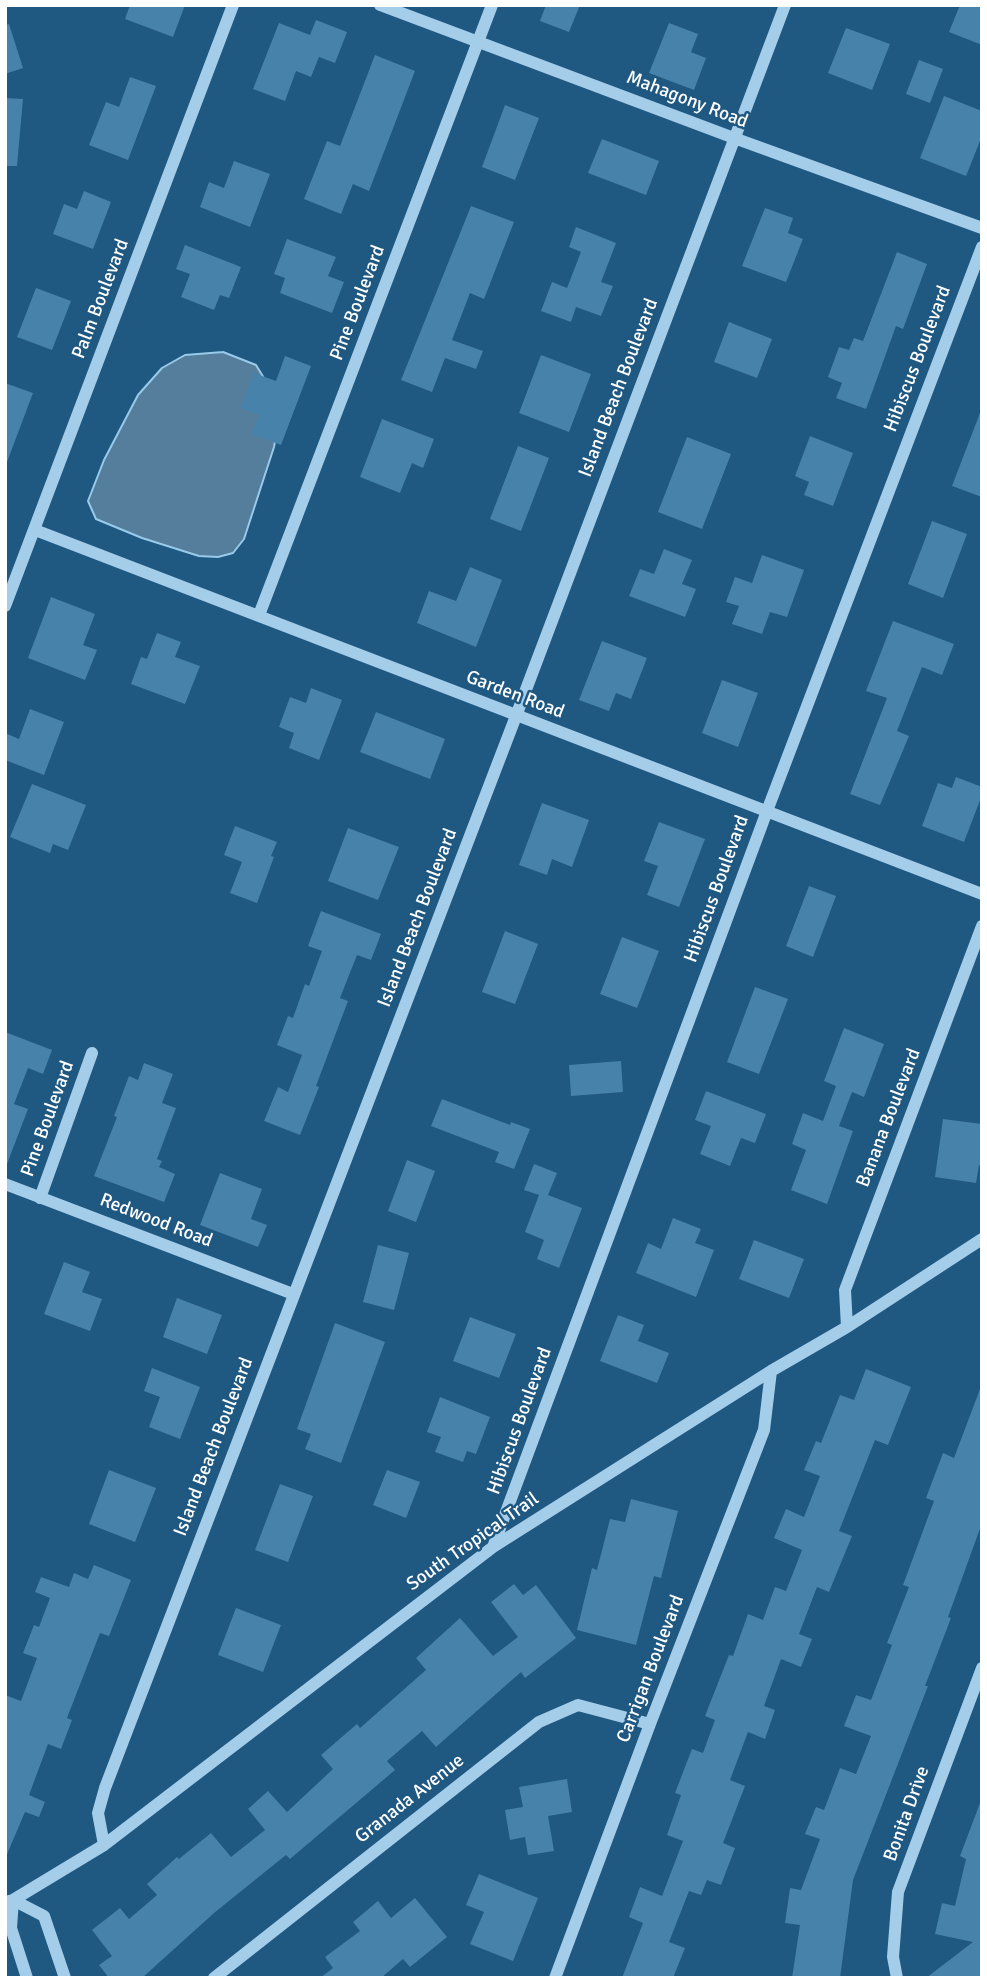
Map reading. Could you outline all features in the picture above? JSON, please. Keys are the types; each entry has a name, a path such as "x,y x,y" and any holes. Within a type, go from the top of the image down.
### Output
{"street":[{"name":"Palm Boulevard","path":"5,606 233,5"},
{"name":"Mahagony Road","path":"380,5 982,228"},
{"name":"Pine Boulevard","path":"259,615 492,5"},
{"name":"Island Beach Boulevard","path":"104,1845 97,1813 105,1788 785,5"},
{"name":"Hibiscus Boulevard","path":"493,1547 766,811 982,247"},
{"name":"Garden Road","path":"34,530 982,894"},
{"name":"Banana Boulevard","path":"847,1326 845,1290 982,926"},
{"name":"Pine Boulevard","path":"40,1198 92,1053"},
{"name":"Redwood Road","path":"5,1184 293,1294"},
{"name":"South Tropical Trail","path":"9,1901 104,1845 493,1547 982,1239"},
{"name":"Carrigan Boulevard","path":"555,1978 764,1430 771,1371"},
{"name":"Bonita Drive","path":"897,1978 893,1957 898,1892 982,1668"},
{"name":"Granada Avenue","path":"214,1978 539,1722 578,1705 650,1724"},
{"path":"27,1978 10,1928 9,1901 44,1916 65,1978"}],"water":[{"path":"223,352 256,365 281,406 274,447 244,539 233,553 218,557 199,556 142,538 96,519 88,501 104,460 138,395 162,368 185,355"}],"building":[{"path":"130,5 185,5 173,37 125,19"},
{"path":"546,5 580,5 569,32 540,21"},
{"path":"960,5 982,5 982,45 949,32"},
{"path":"316,20 347,32 335,63 319,57 311,77 296,71 285,101 253,89 279,23 310,35"},
{"path":"669,23 698,34 691,52 706,58 694,90 649,73"},
{"path":"9,24 23,68 5,74 5,25"},
{"path":"846,28 890,44 872,90 828,73"},
{"path":"375,55 415,71 369,191 353,184 341,214 304,199 327,141 340,146"},
{"path":"919,60 943,69 930,103 906,94"},
{"path":"130,77 156,86 128,160 89,145 106,102 119,107"},
{"path":"944,96 982,111 982,136 966,176 920,158"},
{"path":"5,98 23,99 17,166 5,166"},
{"path":"505,105 539,118 515,180 482,167"},
{"path":"602,139 659,161 646,195 588,173"},
{"path":"234,161 270,174 250,227 200,207 209,182 224,188"},
{"path":"84,191 111,202 93,249 53,234 64,204 77,209"},
{"path":"471,206 514,222 484,299 470,293 452,340 483,351 476,369 445,358 432,392 401,380"},
{"path":"765,208 793,218 788,233 803,239 786,282 742,266"},
{"path":"576,227 616,243 601,282 613,286 601,316 576,307 571,322 541,311 552,282 567,288 581,252 569,247"},
{"path":"287,239 336,257 328,276 344,282 332,313 280,293 285,278 274,274"},
{"path":"185,245 241,267 229,298 220,295 214,310 181,297 190,274 176,269"},
{"path":"897,252 927,264 903,329 896,326 866,409 836,398 842,383 828,377 839,347 849,350 854,338 863,341"},
{"path":"36,288 71,301 52,350 17,337"},
{"path":"729,322 772,339 757,378 714,362"},
{"path":"541,355 591,374 569,432 519,413"},
{"path":"285,356 311,366 281,445 252,434 259,415 241,408 254,373 276,381"},
{"path":"5,383 33,393 7,462 5,461"},
{"path":"982,413 982,497 952,486"},
{"path":"382,419 434,439 423,468 412,463 400,493 360,477"},
{"path":"810,436 853,453 833,506 804,495 809,482 795,476"},
{"path":"687,437 731,454 702,529 658,512"},
{"path":"518,446 549,458 521,531 490,519"},
{"path":"932,521 967,534 943,598 908,584"},
{"path":"664,549 692,560 682,584 696,589 685,617 629,596 640,569 654,574"},
{"path":"762,555 804,570 787,617 770,612 762,634 732,624 739,606 726,602 735,577 752,583"},
{"path":"470,567 502,580 476,647 417,623 429,591 456,601"},
{"path":"51,597 95,614 83,645 97,650 85,680 28,658"},
{"path":"893,621 954,644 942,675 922,667 897,731 909,736 880,805 850,794 887,698 866,691"},
{"path":"157,633 181,642 175,657 200,666 185,704 131,684 141,657 147,659"},
{"path":"602,641 647,658 631,699 616,693 609,711 579,700"},
{"path":"722,680 758,693 738,747 702,733"},
{"path":"311,688 342,700 319,760 289,748 294,733 279,727 290,697 306,703"},
{"path":"30,709 64,722 44,775 5,760 5,733 19,739"},
{"path":"376,712 445,739 430,779 360,752"},
{"path":"956,777 982,787 982,795 964,842 922,826 938,783 952,788"},
{"path":"32,784 86,805 68,850 53,844 50,853 10,837"},
{"path":"542,803 589,820 572,867 552,859 547,875 519,865"},
{"path":"659,822 705,839 679,907 647,895 658,866 644,861"},
{"path":"235,826 277,842 257,903 230,893 242,862 224,855"},
{"path":"348,828 399,847 378,900 328,881"},
{"path":"809,886 836,896 813,957 786,946"},
{"path":"321,911 381,934 371,960 357,955 340,998 348,1001 300,1135 264,1121 278,1087 288,1092 302,1055 277,1045 288,1016 293,1018 305,984 309,986 322,951 308,946"},
{"path":"505,931 538,944 515,1004 482,992"},
{"path":"622,937 659,951 637,1008 600,994"},
{"path":"755,987 788,999 759,1074 727,1062"},
{"path":"844,1028 884,1044 864,1097 852,1092 839,1126 853,1131 827,1204 791,1190 806,1150 792,1144 803,1113 823,1121 836,1086 824,1081"},
{"path":"5,1032 52,1050 43,1074 28,1068 14,1104 28,1109 7,1164"},
{"path":"621,1061 623,1092 571,1096 569,1065"},
{"path":"144,1063 173,1074 162,1103 176,1108 157,1159 162,1161 159,1167 175,1174 164,1202 94,1176 117,1117 114,1116 129,1076 138,1080"},
{"path":"706,1091 766,1114 755,1143 741,1138 730,1166 700,1154 711,1126 695,1120"},
{"path":"442,1099 510,1125 511,1122 530,1129 514,1169 495,1162 499,1152 431,1126"},
{"path":"943,1119 982,1124 982,1166 979,1165 976,1183 935,1177"},
{"path":"407,1160 435,1171 416,1222 388,1211"},
{"path":"534,1164 557,1173 548,1195 582,1208 559,1268 537,1259 544,1240 525,1232 539,1195 524,1190"},
{"path":"220,1173 262,1189 251,1219 267,1225 258,1247 200,1225"},
{"path":"673,1218 701,1229 695,1243 714,1250 696,1297 636,1273 648,1243 661,1249"},
{"path":"754,1240 804,1259 789,1298 739,1279"},
{"path":"378,1245 409,1253 394,1310 363,1302"},
{"path":"64,1262 90,1272 82,1292 102,1299 90,1331 44,1314"},
{"path":"177,1298 222,1315 207,1354 163,1337"},
{"path":"618,1315 644,1325 638,1341 669,1353 657,1383 600,1361"},
{"path":"470,1317 516,1334 499,1378 453,1361"},
{"path":"335,1323 385,1342 341,1463 305,1449 311,1434 297,1429"},
{"path":"152,1368 200,1387 180,1439 149,1427 160,1397 144,1391"},
{"path":"866,1369 911,1387 888,1445 875,1440 839,1531 852,1536 829,1592 817,1587 799,1634 812,1639 801,1667 781,1659 764,1706 775,1710 765,1739 748,1732 730,1780 745,1786 723,1843 735,1848 721,1885 707,1880 701,1895 689,1891 669,1942 685,1948 673,1978 622,1978 643,1923 629,1917 640,1887 662,1896 683,1841 667,1835 681,1795 675,1793 692,1749 703,1753 715,1720 705,1716 729,1655 733,1656 748,1614 763,1620 775,1587 786,1591 802,1550 774,1538 786,1509 804,1517 820,1476 804,1470 816,1441 821,1443 840,1395 854,1400"},
{"path":"980,1389 982,1523 925,1686 928,1686 853,1880 840,1978 792,1978 800,1925 785,1923 790,1888 801,1890 820,1839 805,1834 816,1807 824,1810 840,1768 856,1774 871,1736 844,1726 856,1695 871,1700 892,1645 887,1643 909,1587 903,1585 934,1501 926,1498 943,1453 954,1458"},
{"path":"440,1397 490,1417 476,1454 467,1451 463,1462 435,1452 441,1437 427,1432"},
{"path":"109,1470 156,1488 135,1542 89,1524"},
{"path":"387,1470 420,1482 406,1518 373,1505"},
{"path":"280,1484 313,1496 288,1562 255,1550"},
{"path":"631,1499 678,1511 661,1578 654,1576 636,1645 577,1630 592,1568 597,1570 610,1519 625,1522"},
{"path":"94,1565 131,1580 109,1636 100,1633 67,1718 72,1720 61,1749 48,1744 29,1795 45,1802 39,1817 25,1812 5,1859 5,1695 21,1701 37,1658 23,1653 34,1625 39,1627 50,1598 35,1592 41,1577 69,1587 74,1573 88,1579"},
{"path":"514,1584 523,1595 536,1585 576,1638 525,1678 521,1672 436,1747 422,1731 387,1761 395,1770 290,1859 286,1855 214,1913 142,1978 109,1978 99,1965 112,1956 92,1930 120,1908 129,1919 157,1895 147,1884 177,1857 179,1859 211,1833 231,1857 265,1830 248,1809 268,1791 287,1812 333,1769 321,1755 357,1724 360,1728 426,1670 416,1658 460,1618 493,1656 518,1637 491,1602"},
{"path":"236,1608 281,1625 263,1672 218,1655"},
{"path":"567,1779 572,1812 548,1816 554,1851 528,1855 525,1837 510,1840 505,1810 523,1807 519,1787"},
{"path":"980,1803 982,1978 926,1978 973,1942 935,1934 942,1903 955,1906 966,1859 960,1856"},
{"path":"479,1874 538,1898 513,1961 470,1944 484,1912 466,1905"},
{"path":"415,1898 447,1937 410,1967 403,1959 381,1978 320,1978 333,1968 325,1957 360,1931 353,1922 378,1901 391,1918"}]}
